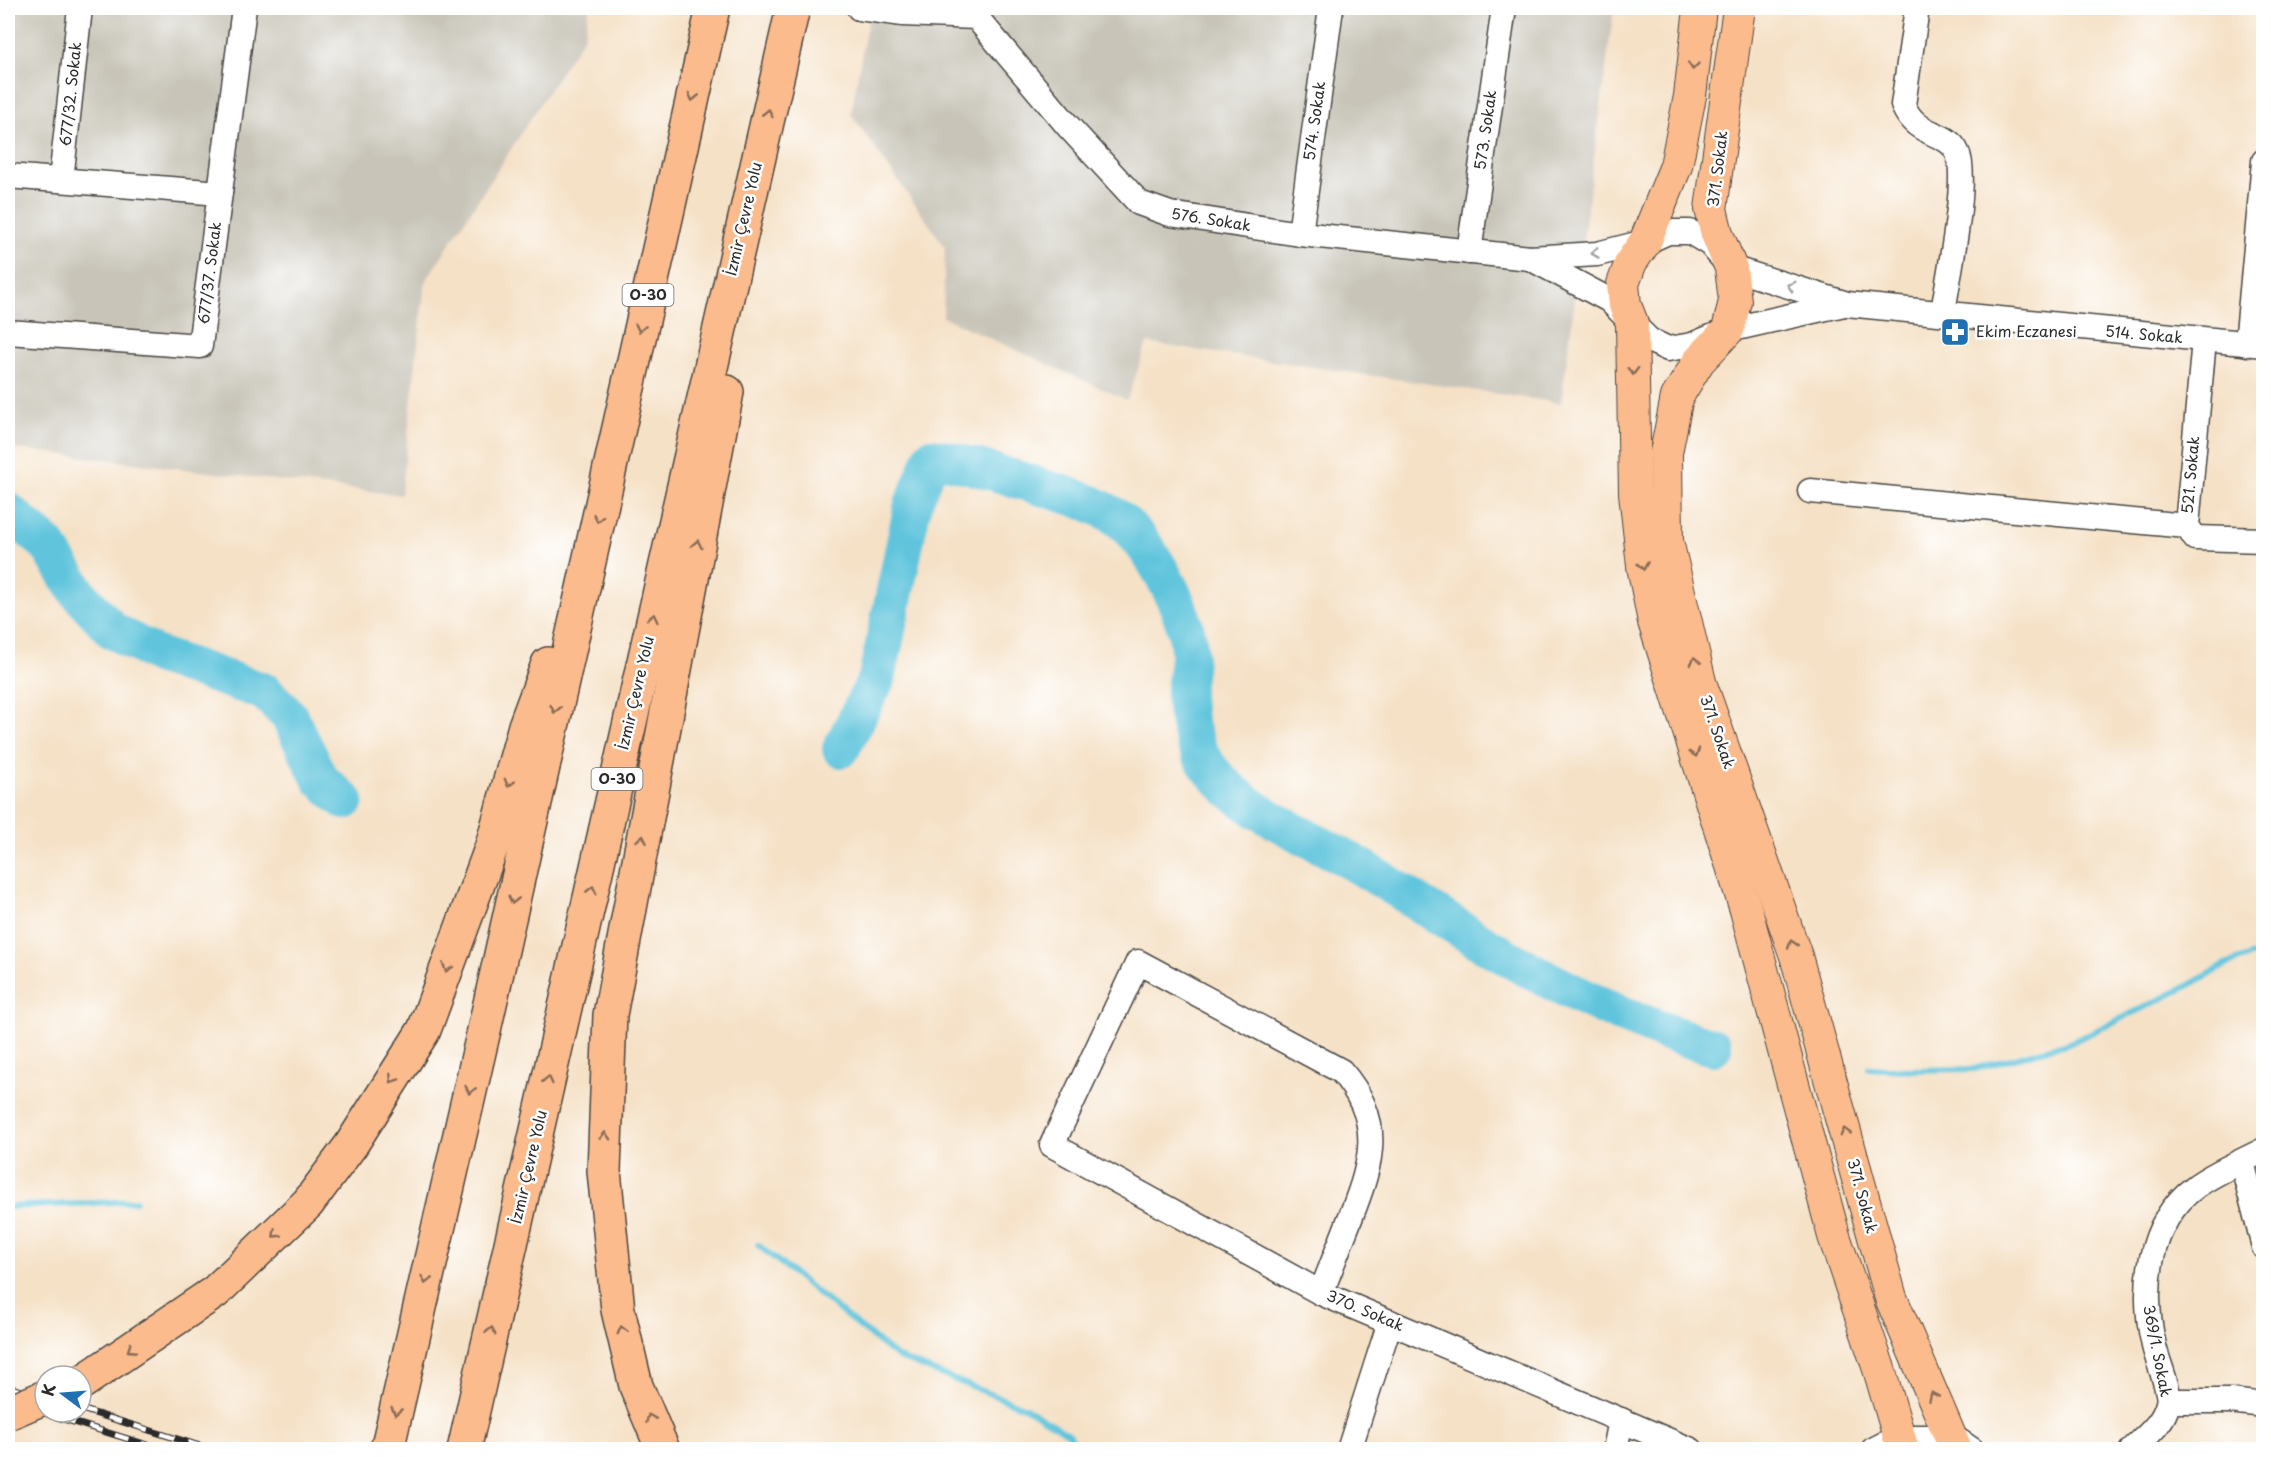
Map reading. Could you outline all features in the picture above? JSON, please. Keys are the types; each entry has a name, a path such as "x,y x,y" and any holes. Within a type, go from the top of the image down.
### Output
{"highway":[{"name":"O-30","path":"387,1449 713,8"},
{"name":"İzmir Çevre Yolu","path":"464,1449 793,8"},
{"path":"663,1449 636,1386 618,1310 604,1171 610,1014 666,705 739,327 755,170"},
{"path":"93,1375 215,1292 308,1203 351,1145 424,1030 492,846 525,726 591,550"},
{"path":"8,1413 33,1402"}],"main road":[{"name":"371. Sokak","path":"1700,8 1690,96 1676,166 1645,242 1631,262 1623,284 1625,306 1632,323 1635,493 1643,566 1654,622 1746,910 1834,1236 1879,1369 1891,1445"},
{"name":"371. Sokak","path":"1739,8 1711,209 1717,234 1731,268 1735,301 1728,330 1699,361 1677,397 1666,453 1667,541 1700,682 1796,956 1891,1298 1960,1445"}],"street":[{"name":"677/32. Sokak","path":"61,180 80,8"},
{"name":"677/37. Sokak","path":"8,333 200,346 244,8"},
{"name":"576. Sokak","path":"859,8 903,14 977,12 1068,126 1139,203 1170,214 1300,234 1530,258"},
{"name":"574. Sokak","path":"1300,234 1331,8"},
{"name":"573. Sokak","path":"1469,252 1504,8"},
{"path":"1917,8 1903,105 1907,116 1924,131 1943,138 1957,151 1962,174 1943,313"},
{"path":"2255,344 2264,161"},
{"path":"8,176 220,193"},
{"path":"1530,258 1596,254 1645,242 1668,232 1690,232 1710,244 1731,268 1847,304"},
{"path":"1530,258 1610,300 1649,340 1668,349 1692,345 1728,330 1847,304"},
{"name":"514. Sokak","path":"1847,304 2255,344"},
{"name":"521. Sokak","path":"2204,340 2187,526 2195,538 2264,540"},
{"path":"1810,491 2187,526"},
{"name":"370. Sokak","path":"1321,1293 1364,1184 1371,1154 1369,1123 1359,1095 1341,1071 1138,962 1052,1146 1321,1293 1691,1449"},
{"name":"369/1. Sokak","path":"2132,1449 2161,1421 2169,1401 2153,1345 2146,1298 2152,1253 2169,1212 2195,1187 2264,1150"},
{"path":"2242,1162 2264,1247"},
{"path":"1349,1449 1390,1322"},
{"path":"2169,1401 2230,1401 2264,1405"},
{"path":"1615,1449 1621,1420"},
{"path":"1891,1445 1960,1445"}],"shaded area":[{"path":"8,8 589,8 584,36 425,282 401,495 8,448"},
{"path":"870,8 1614,8 1561,403 1147,343 1127,400 943,317 945,247 851,114"}],"waterway":[{"path":"841,749 877,678 913,504 932,457 960,463 1070,496 1105,510 1126,525 1139,539 1163,575 1187,633 1189,655 1185,701 1192,733 1205,762 1226,786 1260,812 1356,864 1526,968 1611,1010 1713,1047"},
{"path":"8,511 47,544 79,594 112,630 157,655 265,692 289,716 321,780 345,801"},
{"path":"1869,1068 1974,1069 2072,1042 2226,965 2264,951"},
{"path":"8,1207 136,1201"},
{"path":"758,1245 897,1357 1026,1408 1069,1434 1079,1450"}],"railway":[{"path":"8,1387 33,1394"},
{"path":"8,1402 164,1450"},
{"path":"93,1413 213,1450"}],"place":[{"name":"Ekim Eczanesi","path":"1955,332"}]}
